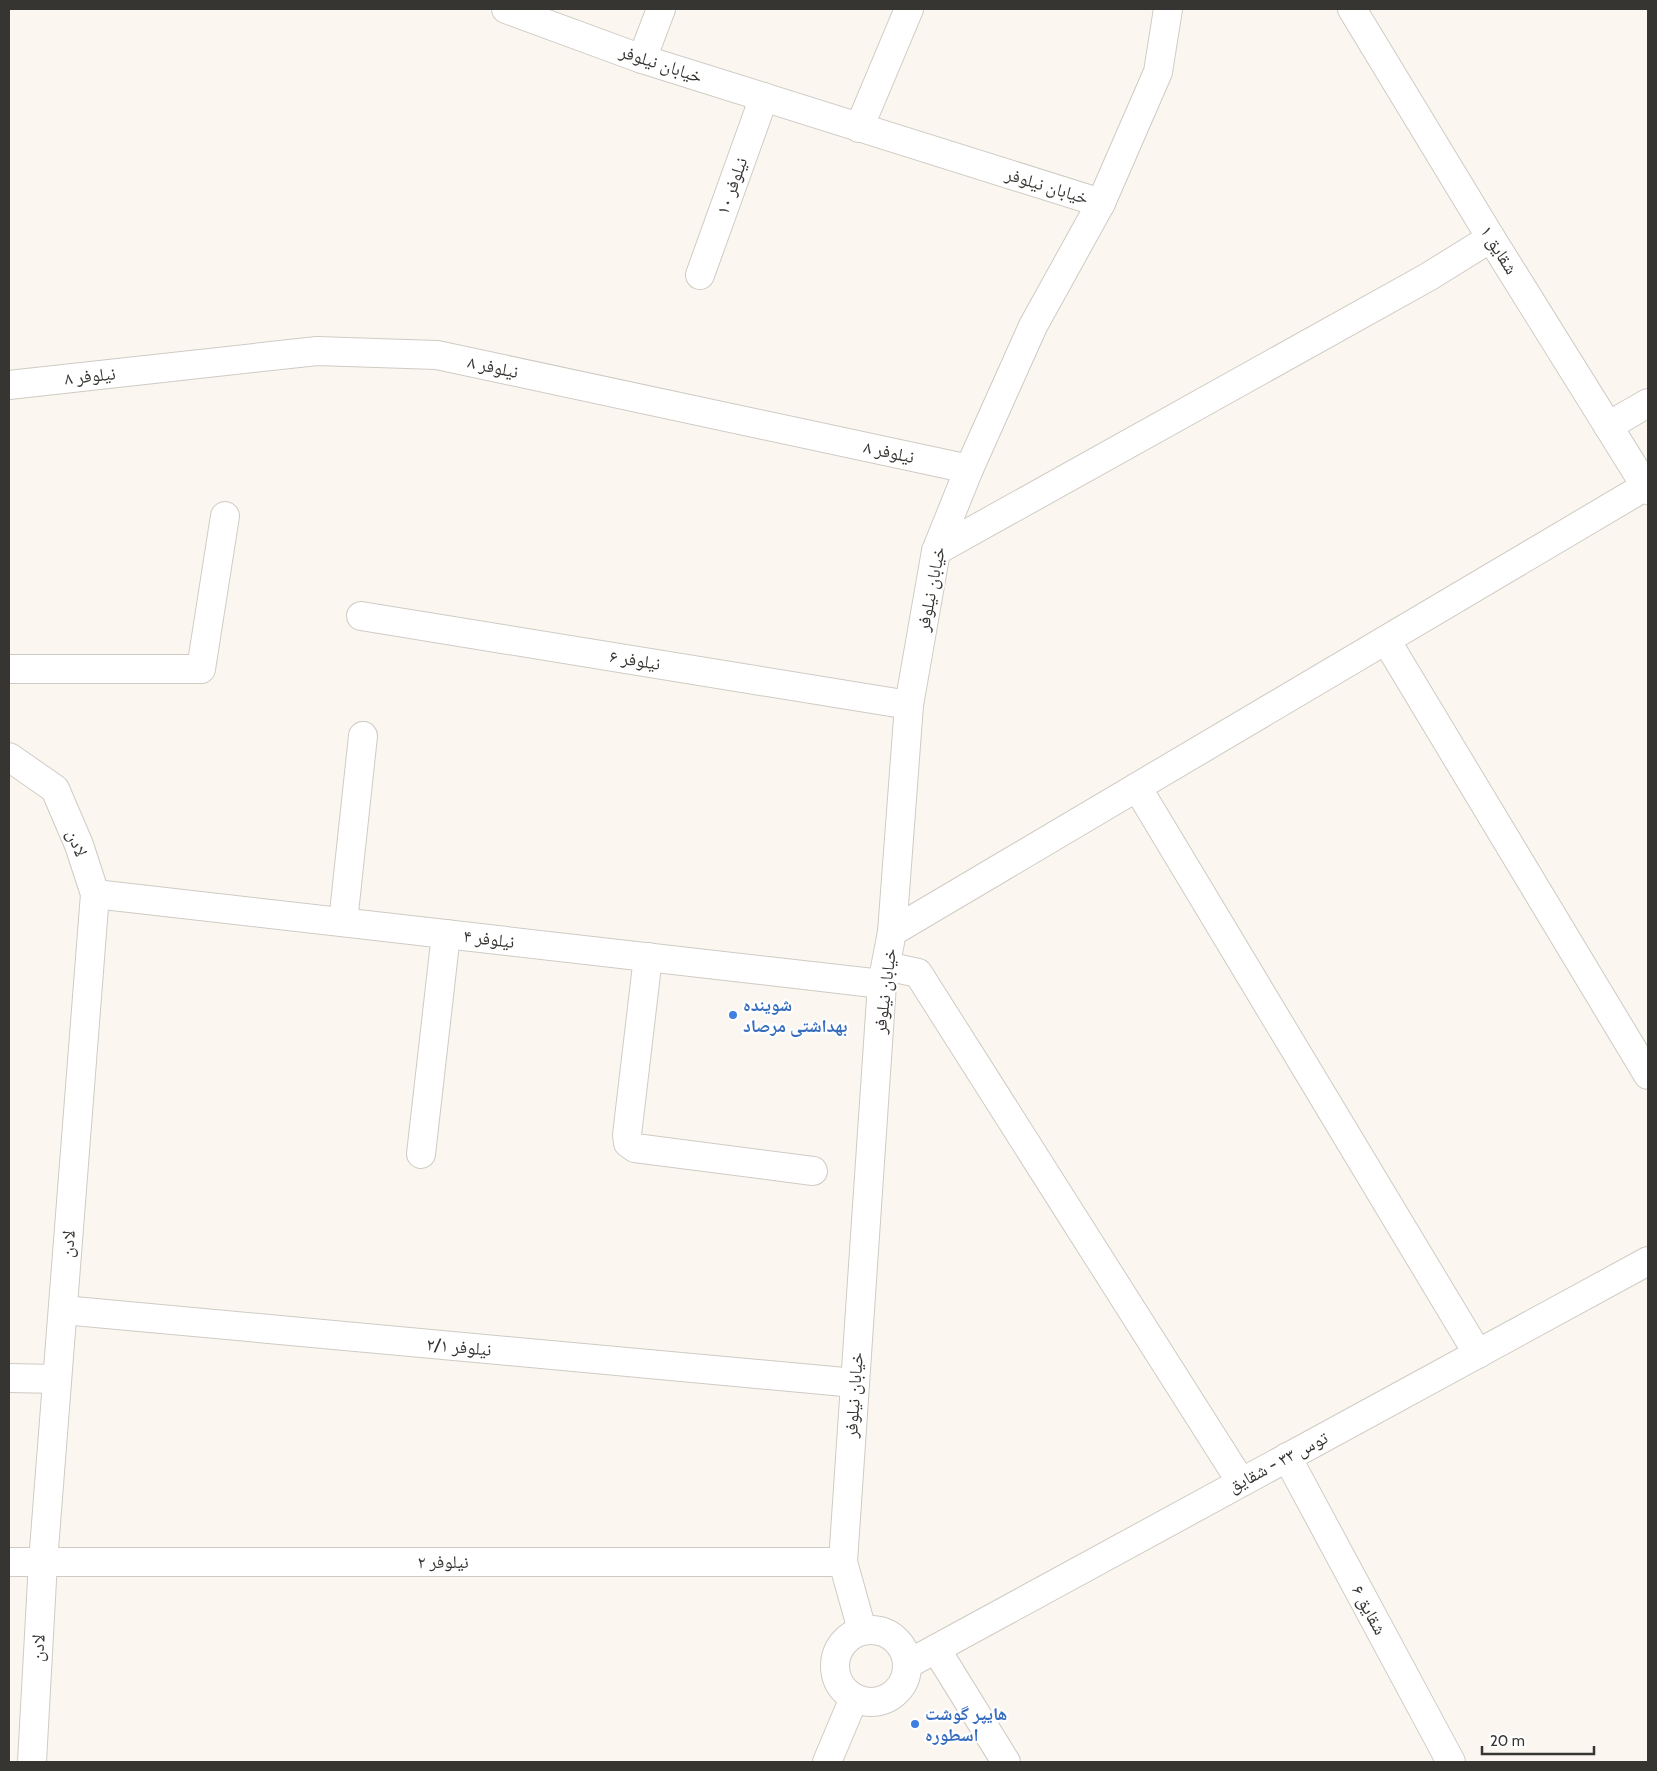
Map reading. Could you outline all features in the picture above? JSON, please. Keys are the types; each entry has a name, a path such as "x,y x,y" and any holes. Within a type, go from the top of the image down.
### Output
{"street":[{"name":"خیابان نیلوفر","path":"506,9 642,59 1100,203 1033,326 969,469 936,551 909,705 892,932 884,975 843,1562 862,1630"},
{"path":"642,59 661,9"},
{"path":"859,128 909,9"},
{"path":"1100,203 1158,72 1168,9"},
{"name":"شقایق ۱","path":"1352,9 1491,238 1647,488"},
{"name":"نیلوفر ۱۰","path":"700,275 764,98"},
{"path":"936,551 1428,277 1491,238"},
{"name":"نیلوفر ۸","path":"9,386 317,351 437,355 969,469"},
{"path":"1608,426 1648,403"},
{"path":"892,932 1647,488"},
{"path":"9,670 201,669 225,516"},
{"name":"نیلوفر ۶","path":"361,616 909,705"},
{"path":"1386,640 1648,1075"},
{"path":"343,922 363,736"},
{"name":"لادن","path":"9,756 55,789 79,844 95,894 43,1562 32,1762"},
{"path":"1137,787 1478,1354"},
{"name":"نیلوفر ۴","path":"95,894 648,957 884,975 918,973 1241,1482"},
{"path":"421,1154 446,934"},
{"path":"648,957 627,1135 628,1143 635,1148 813,1171"},
{"name":"توس ۳۳ - شقایق","path":"908,1664 1648,1260"},
{"name":"نیلوفر ۲/۱","path":"63,1310 855,1383"},
{"path":"9,1378 57,1379"},
{"name":"شقایق ۶","path":"1287,1458 1451,1762"},
{"name":"نیلوفر ۲","path":"9,1562 843,1562"},
{"path":"874,1629 893,1637 901,1644 908,1664 904,1682 892,1697 874,1703 864,1702 845,1692 838,1683 835,1672 838,1651 852,1634 862,1630 874,1629"},
{"path":"936,1649 1006,1762"},
{"path":"827,1762 854,1698"}],"place":[{"name":"شوینده بهداشتی مرصاد","path":"733,1015"},
{"name":"هایپر گوشت اسطوره","path":"915,1724"}]}
